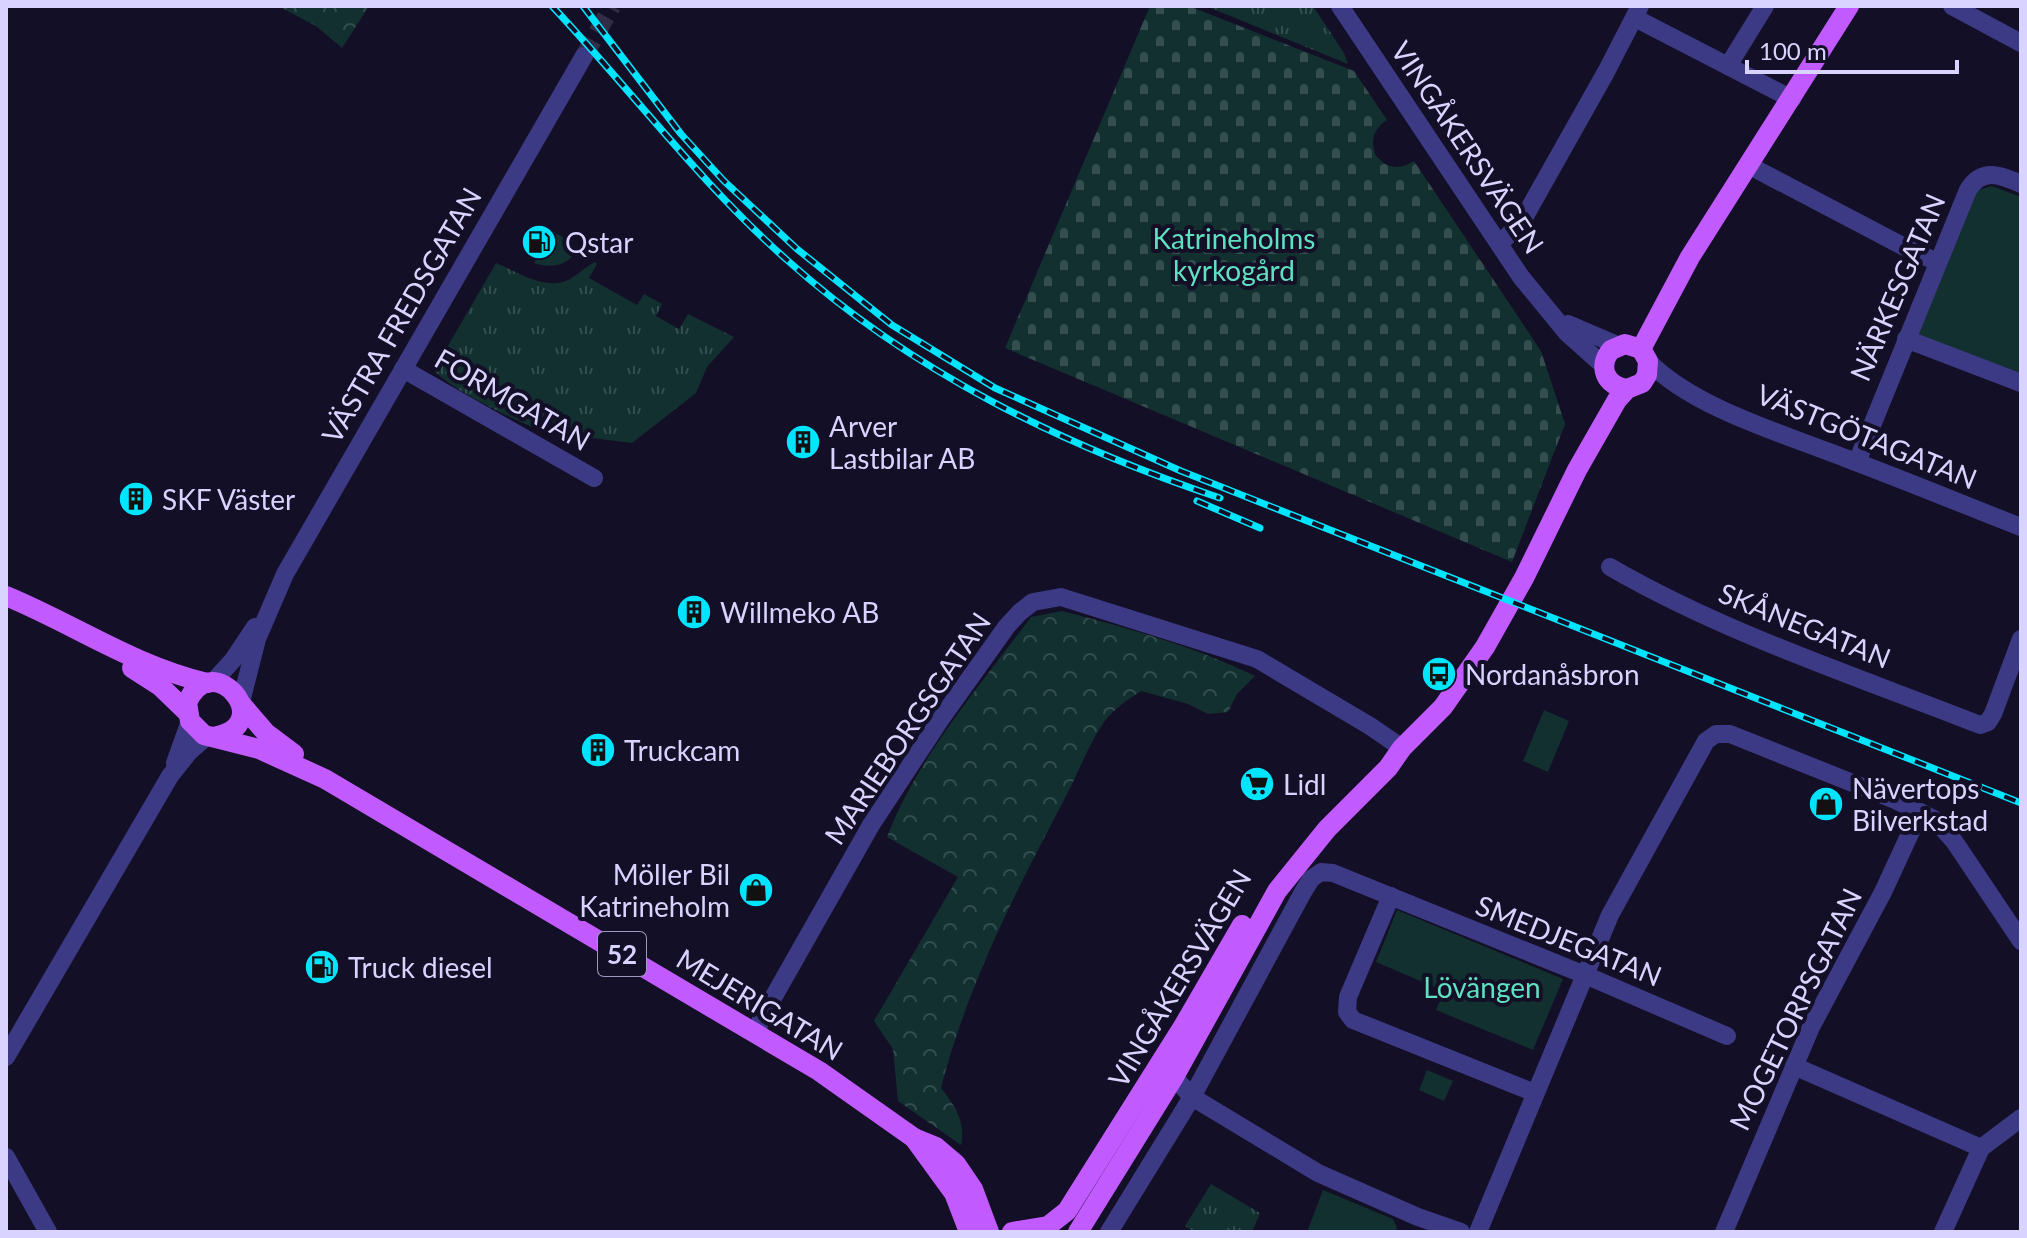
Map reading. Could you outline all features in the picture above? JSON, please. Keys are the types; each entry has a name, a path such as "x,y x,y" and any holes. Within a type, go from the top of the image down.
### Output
{"main road":[{"path":"1633,350 1849,6"},
{"name":"VINGÅKERSVÄGEN","path":"1078,1232 1250,910 1283,863 1358,784 1402,748 1443,707 1497,627 1577,470 1606,395 1620,379 1647,375 1633,350 1606,356 1620,379"},
{"name":"52","path":"6,596 175,675 232,689 241,704"},
{"name":"52","path":"97,641 122,662 160,686 189,716 198,731 210,737"},
{"path":"189,716 188,698 194,690 210,682"},
{"path":"210,737 229,733 238,725 241,704"},
{"name":"MEJERIGATAN","path":"241,704 266,733 325,779"},
{"name":"MEJERIGATAN","path":"210,737 259,749 325,779 831,1079 914,1138 936,1147 963,1174 981,1205 989,1232"},
{"name":"VINGÅKERSVÄGEN","path":"1012,1232 1056,1227 1167,1070"},
{"name":"MEJERIGATAN","path":"914,1138 954,1193 969,1232"}],"street":[{"name":"VINGÅKERSVÄGEN","path":"1340,6 1521,277 1554,317 1620,379"},
{"path":"1728,66 1765,6"},
{"path":"1952,6 2021,43"},
{"path":"1500,243 1521,223 1638,12 1728,66 1792,99"},
{"name":"VÄSTRA FREDSGATAN","path":"241,704 257,639 320,510 584,56"},
{"path":"1750,166 1938,262"},
{"name":"NÄRKESGATAN","path":"1857,462 1968,190 1975,180 1993,174 2021,184"},
{"name":"VINGÅKERSVÄGEN","path":"1554,317 1633,350"},
{"path":"1906,339 2021,383"},
{"name":"VÄSTGÖTAGATAN","path":"1633,350 1657,371 1693,394 1773,431 2021,527"},
{"name":"FORMGATAN","path":"403,369 594,478"},
{"name":"VÄSTGÖTAGATAN","path":"1620,379 1693,394"},
{"name":"SKÅNEGATAN","path":"1610,567 1653,592 1755,637 1980,725 1993,714 2021,639"},
{"name":"MARIEBORGSGATAN","path":"756,1034 790,967 898,781 1007,626 1033,602 1061,597 1257,659 1402,748"},
{"name":"VÄSTRA FREDSGATAN","path":"210,682 233,660 271,605"},
{"path":"170,776 189,716"},
{"path":"1478,1232 1610,915 1672,799 1706,741 1716,734 1730,734 1920,812 1943,827 2021,941"},
{"path":"9,1044 170,776 189,752 210,737"},
{"name":"MOGETORPSGATAN","path":"1724,1232 1811,1027 1883,892 1920,812"},
{"path":"1109,1232 1192,1097 1311,879 1321,872 1333,873 1391,896 1348,997 1347,1012 1353,1020 1535,1093"},
{"name":"SMEDJEGATAN","path":"1391,896 1727,1036"},
{"path":"1794,1066 1981,1148"},
{"name":"VINGÅKERSVÄGEN","path":"1167,1070 1192,1097 1318,1173 1420,1226 1461,1232"},
{"path":"1943,1232 1981,1148 2021,1118"},
{"path":"6,1157 48,1232"}],"green space":[{"path":"278,6 369,6 342,48 316,26"},
{"name":"Katrineholms kyrkogård","path":"1150,6 1189,6 1354,71 1387,120 1374,136 1376,156 1394,167 1414,161 1541,351 1565,424 1512,562 1005,348"},
{"path":"1206,6 1313,6 1348,64"},
{"path":"1992,186 2021,197 2021,379 1912,337 1974,191"},
{"path":"557,234 573,246 570,258 556,265 534,263 551,236"},
{"path":"595,262 597,264 589,278 637,305 644,294 662,304 656,316 679,329 688,314 734,337 707,367 696,393 632,443 544,432 469,396 434,370 496,263 531,279 559,283"},
{"path":"1062,611 1184,647 1255,676 1237,694 1228,712 1208,714 1188,704 1141,691 1112,713 1098,731 994,940 964,1013 941,1088 958,1115 962,1129 961,1145 898,1101 893,1049 874,1021 958,877 887,837 900,807 933,750 1031,617"},
{"path":"1544,710 1569,721 1548,772 1523,761"},
{"name":"Lövängen","path":"1397,910 1563,979 1533,1050 1436,1010 1444,991 1376,962"},
{"path":"1427,1070 1453,1081 1444,1101 1419,1090"},
{"path":"1211,1184 1260,1213 1252,1232 1195,1232 1185,1226"},
{"path":"1323,1190 1393,1219 1397,1228 1395,1232 1307,1232"}],"tunnel":[{"path":"584,56 612,6"}],"railway":[{"path":"552,6 695,168 755,230 835,300 885,337 937,371 1047,429 1103,454 1220,498"},
{"path":"583,6 681,134 724,181 797,249 892,325 995,388 1181,471 2021,803"},
{"path":"1197,501 1260,528"}],"place":[{"name":"Qstar","path":"539,242"},
{"name":"Arver Lastbilar AB","path":"803,442"},
{"name":"SKF Väster","path":"136,499"},
{"name":"Willmeko AB","path":"694,612"},
{"name":"Nordanåsbron","path":"1439,674"},
{"name":"Truckcam","path":"598,750"},
{"name":"Lidl","path":"1257,784"},
{"name":"Nävertops Bilverkstad","path":"1826,804"},
{"name":"Möller Bil Katrineholm","path":"756,890"},
{"name":"Truck diesel","path":"322,967"}]}
